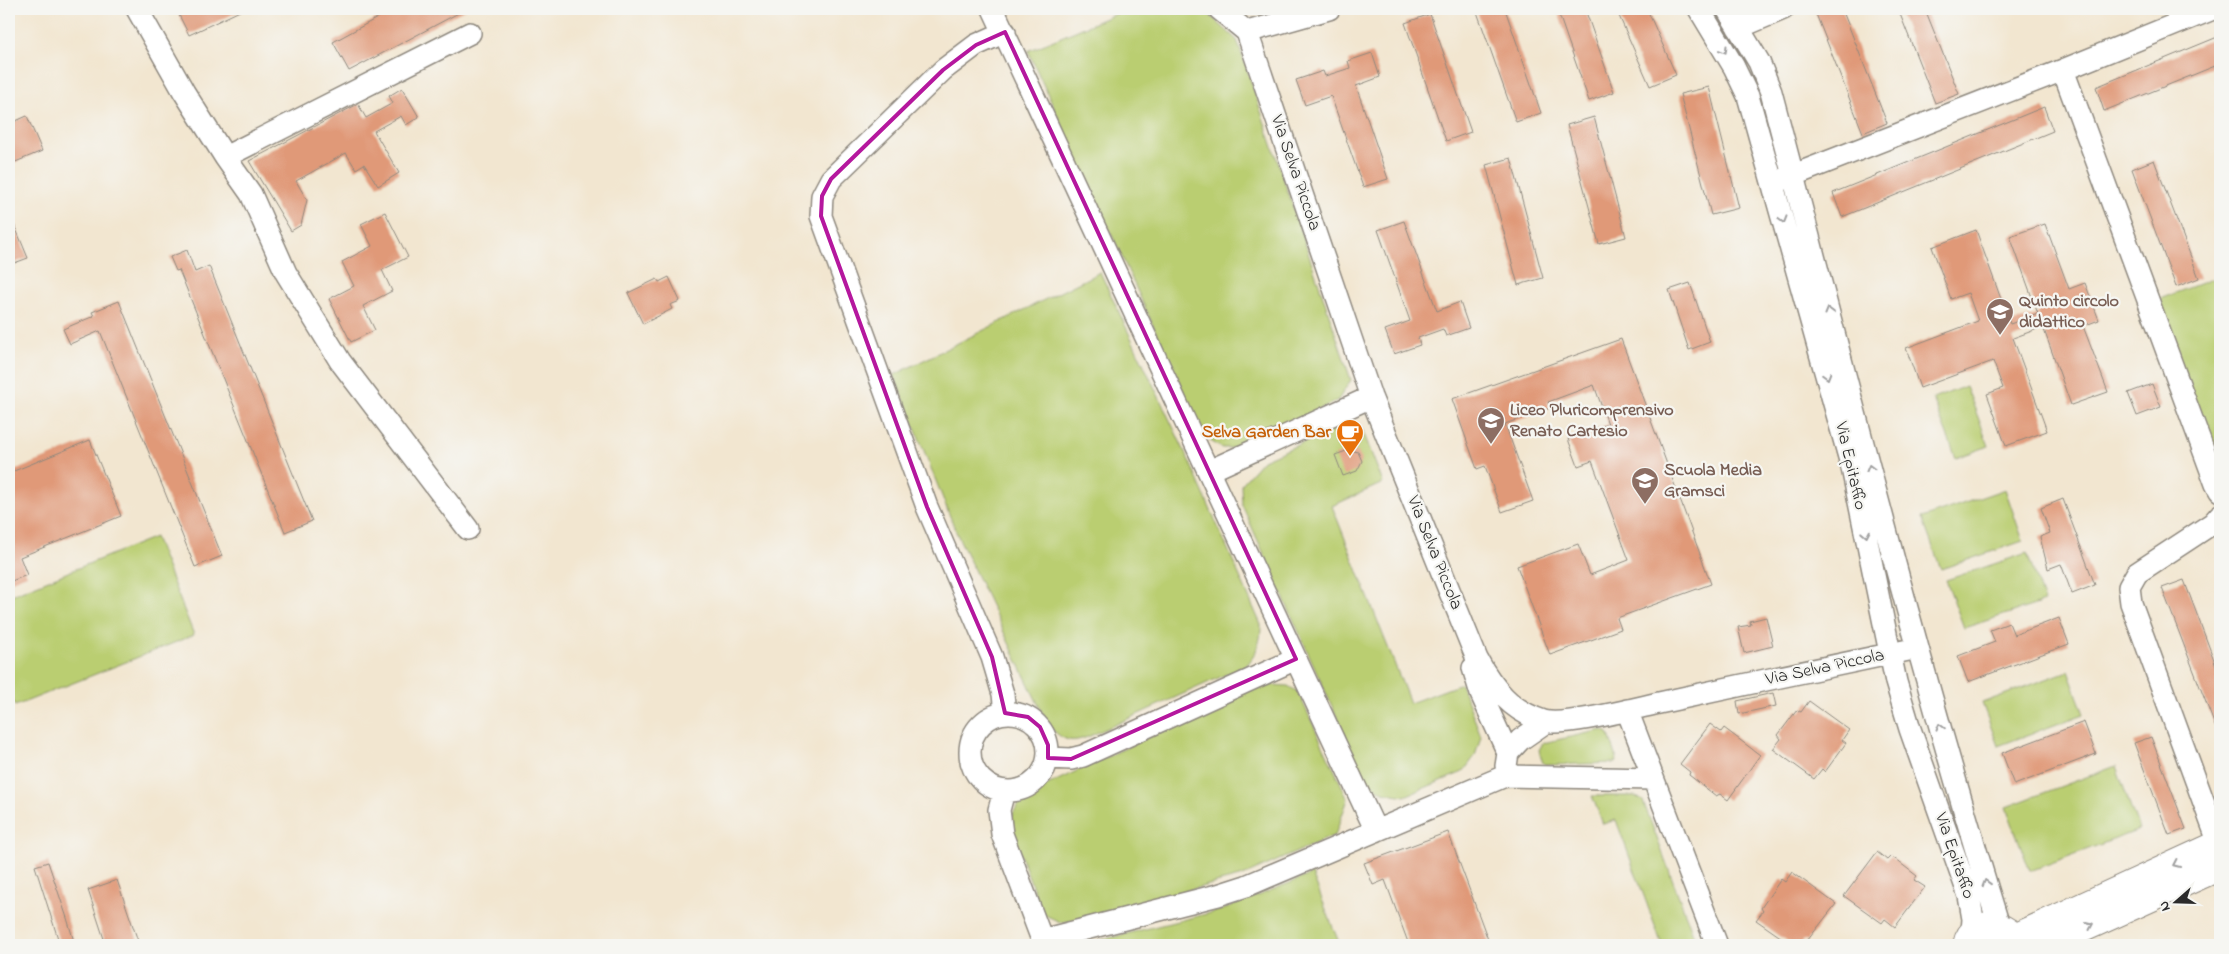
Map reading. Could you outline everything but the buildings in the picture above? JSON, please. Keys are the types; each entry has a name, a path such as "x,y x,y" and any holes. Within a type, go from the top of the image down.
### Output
{"main road":[{"path":"2011,938 2220,851"},
{"path":"2046,945 2220,851"},
{"name":"Via Epitaffio","path":"1969,941 1983,926 2011,938"}],"street":[{"path":"137,9 184,92 252,194 286,273 340,361 468,529"},
{"path":"994,9 1376,831"},
{"path":"1219,9 1247,32 1329,9"},
{"name":"Via Epitaffio","path":"1699,9 1748,96 1852,468 1889,654 1910,729 1968,896 1973,919 1969,941"},
{"name":"Via Epitaffio","path":"1727,9 1765,75 1918,648 1964,812 2011,938"},
{"path":"1738,28 1783,9"},
{"path":"1772,183 2063,70 2213,9"},
{"path":"1004,32 976,45 949,66 831,179 822,196 821,216 927,506 992,657 1003,694 1005,713"},
{"name":"Via Selva Piccola","path":"1247,32 1371,397 1481,667 1488,679 1502,695 1519,710 1546,722 1562,722 1918,648"},
{"path":"226,157 470,33"},
{"path":"2063,70 2220,491"},
{"path":"1209,471 1371,397"},
{"path":"2220,515 2213,523 2136,573 2129,587 2132,603 2220,851"},
{"path":"1465,630 1481,694 1508,753 1505,776"},
{"path":"1048,758 1064,760 1083,756 1296,659"},
{"path":"1627,710 1717,945"},
{"path":"1005,713 1013,713 1028,717 1040,728 1048,744 1048,758 1041,775 1031,784 1019,790 1004,791 990,787 978,776 971,761 970,752 973,737 982,723 989,718 1005,713"},
{"path":"1508,753 1520,740 1546,722"},
{"path":"1004,791 999,810 1002,834 1043,942 1246,886 1505,776 1653,779"}],"highlighted area":[{"path":"1005,32 1296,659 1071,759 1048,758 1048,745 1040,727 1028,717 1005,713 992,657 927,507 821,216 822,196 831,179 943,70 976,45"}],"green space":[{"path":"1127,9 1203,9 1237,40 1351,380 1338,400 1241,448 1222,448 1204,437 1028,51"},
{"path":"1100,272 1191,465 1261,625 1261,631 1256,651 1247,665 1090,736 1077,740 1068,740 1049,727 957,534 894,375"},
{"path":"2220,276 2220,469 2157,300"},
{"path":"1966,386 1989,446 1956,458 1933,399"},
{"path":"1348,423 1362,429 1383,483 1332,506 1410,703 1461,684 1481,736 1475,756 1463,772 1405,796 1383,792 1365,780 1242,505 1241,485 1263,460"},
{"path":"2005,489 2023,541 1941,569 1922,518"},
{"path":"155,537 194,635 15,706 9,690 9,596"},
{"path":"2027,553 2044,602 1964,628 1946,580"},
{"path":"2068,671 2084,714 1998,746 1982,703"},
{"path":"1273,685 1288,686 1298,692 1348,799 1335,835 1243,876 1062,923 1045,915 1039,904 1012,832 1013,813 1023,798 1248,690"},
{"path":"1602,730 1609,735 1617,758 1615,763 1549,765 1543,763 1539,750 1543,743"},
{"path":"2116,766 2139,830 2030,871 2006,807"},
{"path":"1592,796 1635,796 1643,801 1697,945 1662,945 1616,820 1603,824"},
{"path":"1312,874 1340,945 1094,945 1093,942 1222,910"}],"place":[{"name":"Quinto circolo didattico","path":"2000,336"},
{"name":"Liceo Pluricomprensivo Renato Cartesio","path":"1491,445"},
{"name":"Selva Garden Bar","path":"1350,457"},
{"name":"Scuola Media Gramsci","path":"1645,505"}]}
